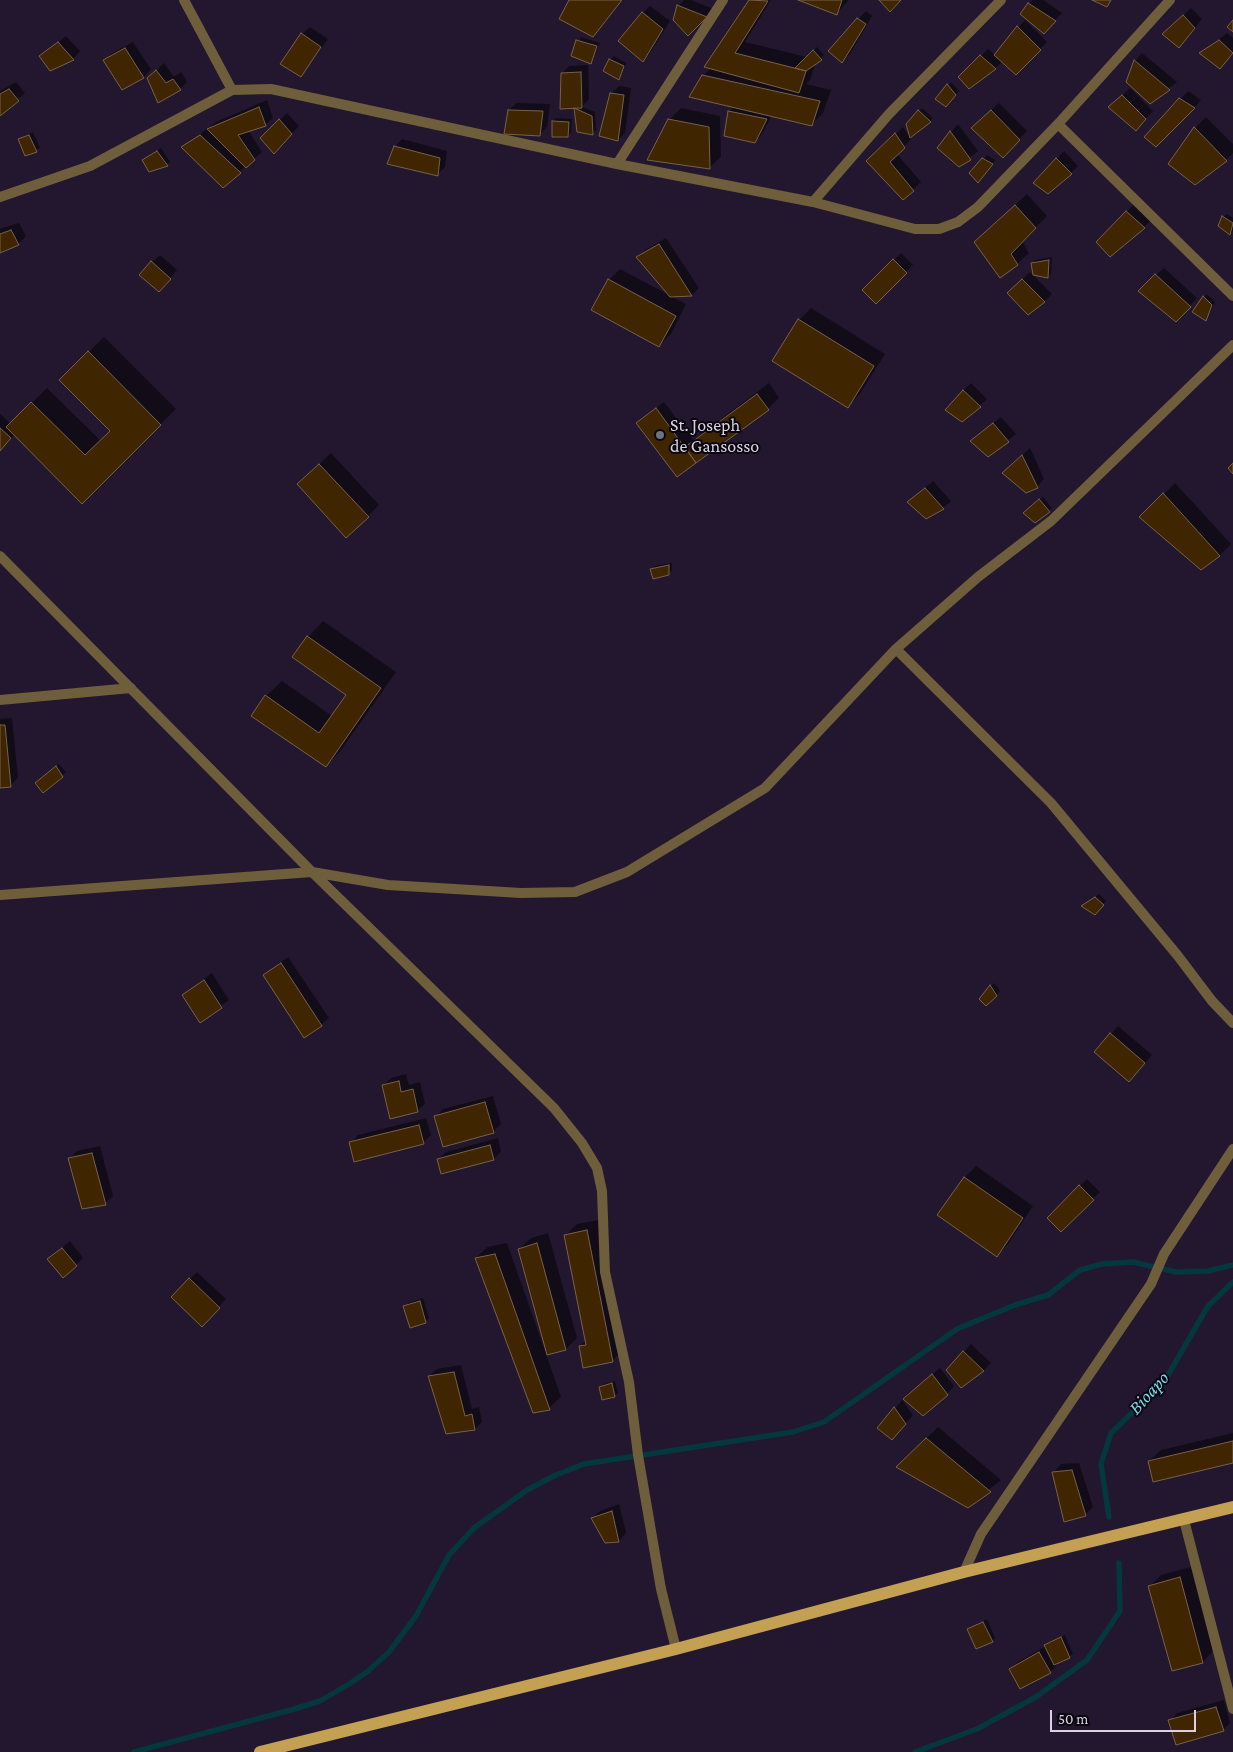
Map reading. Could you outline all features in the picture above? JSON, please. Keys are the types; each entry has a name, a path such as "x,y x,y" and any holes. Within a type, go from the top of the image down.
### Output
{"main road":[{"path":"260,1752 676,1649 964,1572 1233,1507"}],"street":[{"path":"184,0 232,90"},
{"path":"813,202 889,114 1001,0"},
{"path":"0,196 90,166 232,90 271,89 617,164 813,202 914,229 939,230 958,222 978,207 1058,124 1170,0"},
{"path":"617,164 721,1"},
{"path":"1058,124 1233,296"},
{"path":"0,895 312,872 388,885 521,893 575,892 627,872 765,788 896,649 978,577 1051,521 1233,345"},
{"path":"0,556 312,872 569,1123 597,1168 602,1191 605,1272 629,1382 637,1449 661,1589 676,1649"},
{"path":"896,649 1051,803 1178,956 1212,1001 1233,1023"},
{"path":"0,700 131,688"},
{"path":"964,1572 981,1534 1151,1284 1164,1254 1233,1149"},
{"path":"1184,1520 1233,1710"}],"building":[{"path":"569,0 622,0 593,37 559,19"},
{"path":"749,0 768,1 735,53 806,71 799,93 704,67"},
{"path":"798,0 842,0 837,15"},
{"path":"879,0 901,0 890,12"},
{"path":"1092,0 1111,0 1107,7"},
{"path":"1028,3 1056,21 1044,34 1020,14"},
{"path":"677,5 707,17 688,36 673,20"},
{"path":"642,12 663,29 643,62 618,41"},
{"path":"1183,15 1195,28 1179,48 1162,34"},
{"path":"857,18 866,24 842,63 828,51"},
{"path":"1233,20 1233,32 1227,27"},
{"path":"1017,26 1041,50 1016,75 994,55"},
{"path":"301,33 321,47 301,77 280,64"},
{"path":"576,40 597,46 591,64 571,56"},
{"path":"1219,40 1233,53 1220,69 1199,53"},
{"path":"58,42 74,60 50,71 39,56"},
{"path":"125,48 144,78 122,90 103,60"},
{"path":"813,50 822,60 806,71 795,68"},
{"path":"980,55 996,69 969,89 958,77"},
{"path":"609,59 624,66 619,80 603,71"},
{"path":"1134,60 1170,90 1150,104 1126,82"},
{"path":"156,70 166,83 173,79 181,90 158,103 147,78"},
{"path":"581,72 582,108 560,109 561,73"},
{"path":"702,75 820,101 812,126 689,97"},
{"path":"947,84 956,95 946,107 935,99"},
{"path":"9,89 19,101 0,116 0,94"},
{"path":"610,93 624,95 618,141 599,136"},
{"path":"1122,95 1146,119 1136,131 1108,107"},
{"path":"1179,98 1195,108 1156,147 1144,137"},
{"path":"259,107 266,126 238,135 255,160 246,168 207,129"},
{"path":"574,108 592,116 593,135 577,132"},
{"path":"508,110 543,111 540,136 504,134"},
{"path":"918,110 931,122 910,138 906,124"},
{"path":"991,110 1020,140 1003,158 971,128"},
{"path":"728,111 767,119 755,143 724,136"},
{"path":"279,119 292,134 274,154 260,138"},
{"path":"668,119 709,127 710,169 647,160"},
{"path":"552,121 569,122 568,137 552,137"},
{"path":"1194,127 1227,161 1195,185 1168,164"},
{"path":"950,131 971,160 959,167 937,148"},
{"path":"895,133 905,148 890,162 914,191 903,200 866,161"},
{"path":"29,135 37,152 25,156 18,139"},
{"path":"200,135 241,173 223,188 181,147"},
{"path":"394,146 440,158 438,176 387,164"},
{"path":"157,151 168,166 149,172 142,160"},
{"path":"982,158 993,164 978,183 969,173"},
{"path":"1056,158 1072,174 1048,194 1033,183"},
{"path":"1015,205 1036,228 1011,254 1018,265 1000,278 974,242"},
{"path":"1126,211 1145,228 1110,257 1096,242"},
{"path":"1222,216 1233,223 1230,235 1218,226"},
{"path":"11,230 19,245 0,253 0,234"},
{"path":"659,244 692,296 670,297 636,257"},
{"path":"893,259 907,273 876,304 862,290"},
{"path":"1049,260 1048,278 1033,275 1031,263"},
{"path":"151,261 171,279 159,292 139,275"},
{"path":"1155,274 1191,307 1176,322 1138,291"},
{"path":"608,279 676,316 659,347 591,310"},
{"path":"1022,279 1045,302 1028,315 1007,293"},
{"path":"1203,296 1212,305 1206,321 1192,312"},
{"path":"798,319 874,366 848,408 772,361"},
{"path":"88,351 161,425 82,504 6,427 31,402 85,455 110,431 59,380"},
{"path":"963,390 981,407 962,422 945,410"},
{"path":"757,394 769,410 696,463 685,447"},
{"name":"St. Joseph de Gansosso","path":"656,408 696,463 677,477 636,423"},
{"path":"993,423 1009,442 988,457 970,441"},
{"path":"0,428 11,438 0,451"},
{"path":"1022,455 1038,488 1026,493 1002,473"},
{"path":"1233,463 1233,474 1228,468"},
{"path":"319,464 369,517 346,538 297,484"},
{"path":"925,488 944,509 926,519 907,502"},
{"path":"1163,493 1220,556 1201,570 1139,517"},
{"path":"1039,499 1050,512 1035,523 1023,513"},
{"path":"669,565 669,575 653,579 650,569"},
{"path":"307,636 381,688 326,767 251,716 265,695 319,733 346,695 292,657"},
{"path":"0,725 5,725 11,787 0,788"},
{"path":"56,766 63,777 43,793 35,783"},
{"path":"1095,897 1104,905 1095,915 1081,906"},
{"path":"281,963 322,1026 304,1038 263,975"},
{"path":"204,980 222,1008 200,1023 182,995"},
{"path":"990,985 997,996 986,1006 979,999"},
{"path":"1110,1033 1145,1063 1129,1082 1094,1052"},
{"path":"399,1081 401,1092 413,1089 418,1112 390,1119 382,1085"},
{"path":"485,1102 494,1133 443,1147 434,1116"},
{"path":"419,1125 424,1144 354,1162 349,1142"},
{"path":"490,1145 494,1160 441,1174 437,1159"},
{"path":"92,1153 106,1205 82,1209 68,1158"},
{"path":"964,1177 1023,1218 997,1257 937,1215"},
{"path":"1079,1185 1094,1200 1061,1232 1047,1218"},
{"path":"587,1230 613,1362 583,1368 579,1346 586,1345 564,1235"},
{"path":"537,1243 566,1350 547,1355 518,1249"},
{"path":"62,1248 77,1266 63,1278 47,1259"},
{"path":"495,1254 550,1410 533,1413 475,1258"},
{"path":"189,1278 220,1308 202,1327 171,1297"},
{"path":"420,1301 426,1323 410,1328 403,1306"},
{"path":"963,1351 984,1371 961,1388 946,1370"},
{"path":"454,1372 465,1416 472,1414 475,1430 446,1434 428,1376"},
{"path":"932,1374 948,1395 923,1416 903,1399"},
{"path":"612,1383 615,1397 602,1400 599,1387"},
{"path":"894,1407 906,1424 892,1440 877,1428"},
{"path":"926,1438 991,1492 968,1508 896,1467"},
{"path":"1233,1441 1233,1463 1153,1482 1148,1461"},
{"path":"1072,1470 1086,1516 1064,1522 1052,1472"},
{"path":"612,1511 619,1542 605,1543 591,1518"},
{"path":"1180,1577 1203,1663 1172,1671 1148,1586"},
{"path":"983,1622 993,1642 976,1649 967,1629"},
{"path":"1061,1637 1070,1658 1054,1665 1044,1645"},
{"path":"1039,1652 1051,1673 1020,1689 1009,1669"},
{"path":"1216,1707 1224,1731 1176,1745 1168,1720"}],"waterway":[{"path":"134,1752 320,1701 349,1684 367,1672 389,1652 416,1616 449,1555 474,1528 527,1490 556,1475 584,1464 793,1432 824,1422 957,1329 1015,1305 1048,1295 1080,1270 1102,1264 1133,1262 1176,1272 1208,1271 1233,1265"},
{"name":"Bioapo","path":"1109,1517 1101,1464 1111,1433 1164,1382 1208,1306 1233,1282"},
{"path":"915,1752 977,1729 1036,1697 1087,1660 1120,1611 1119,1563"}],"place":[{"name":"St. Joseph de Gansosso","path":"660,435"}]}
